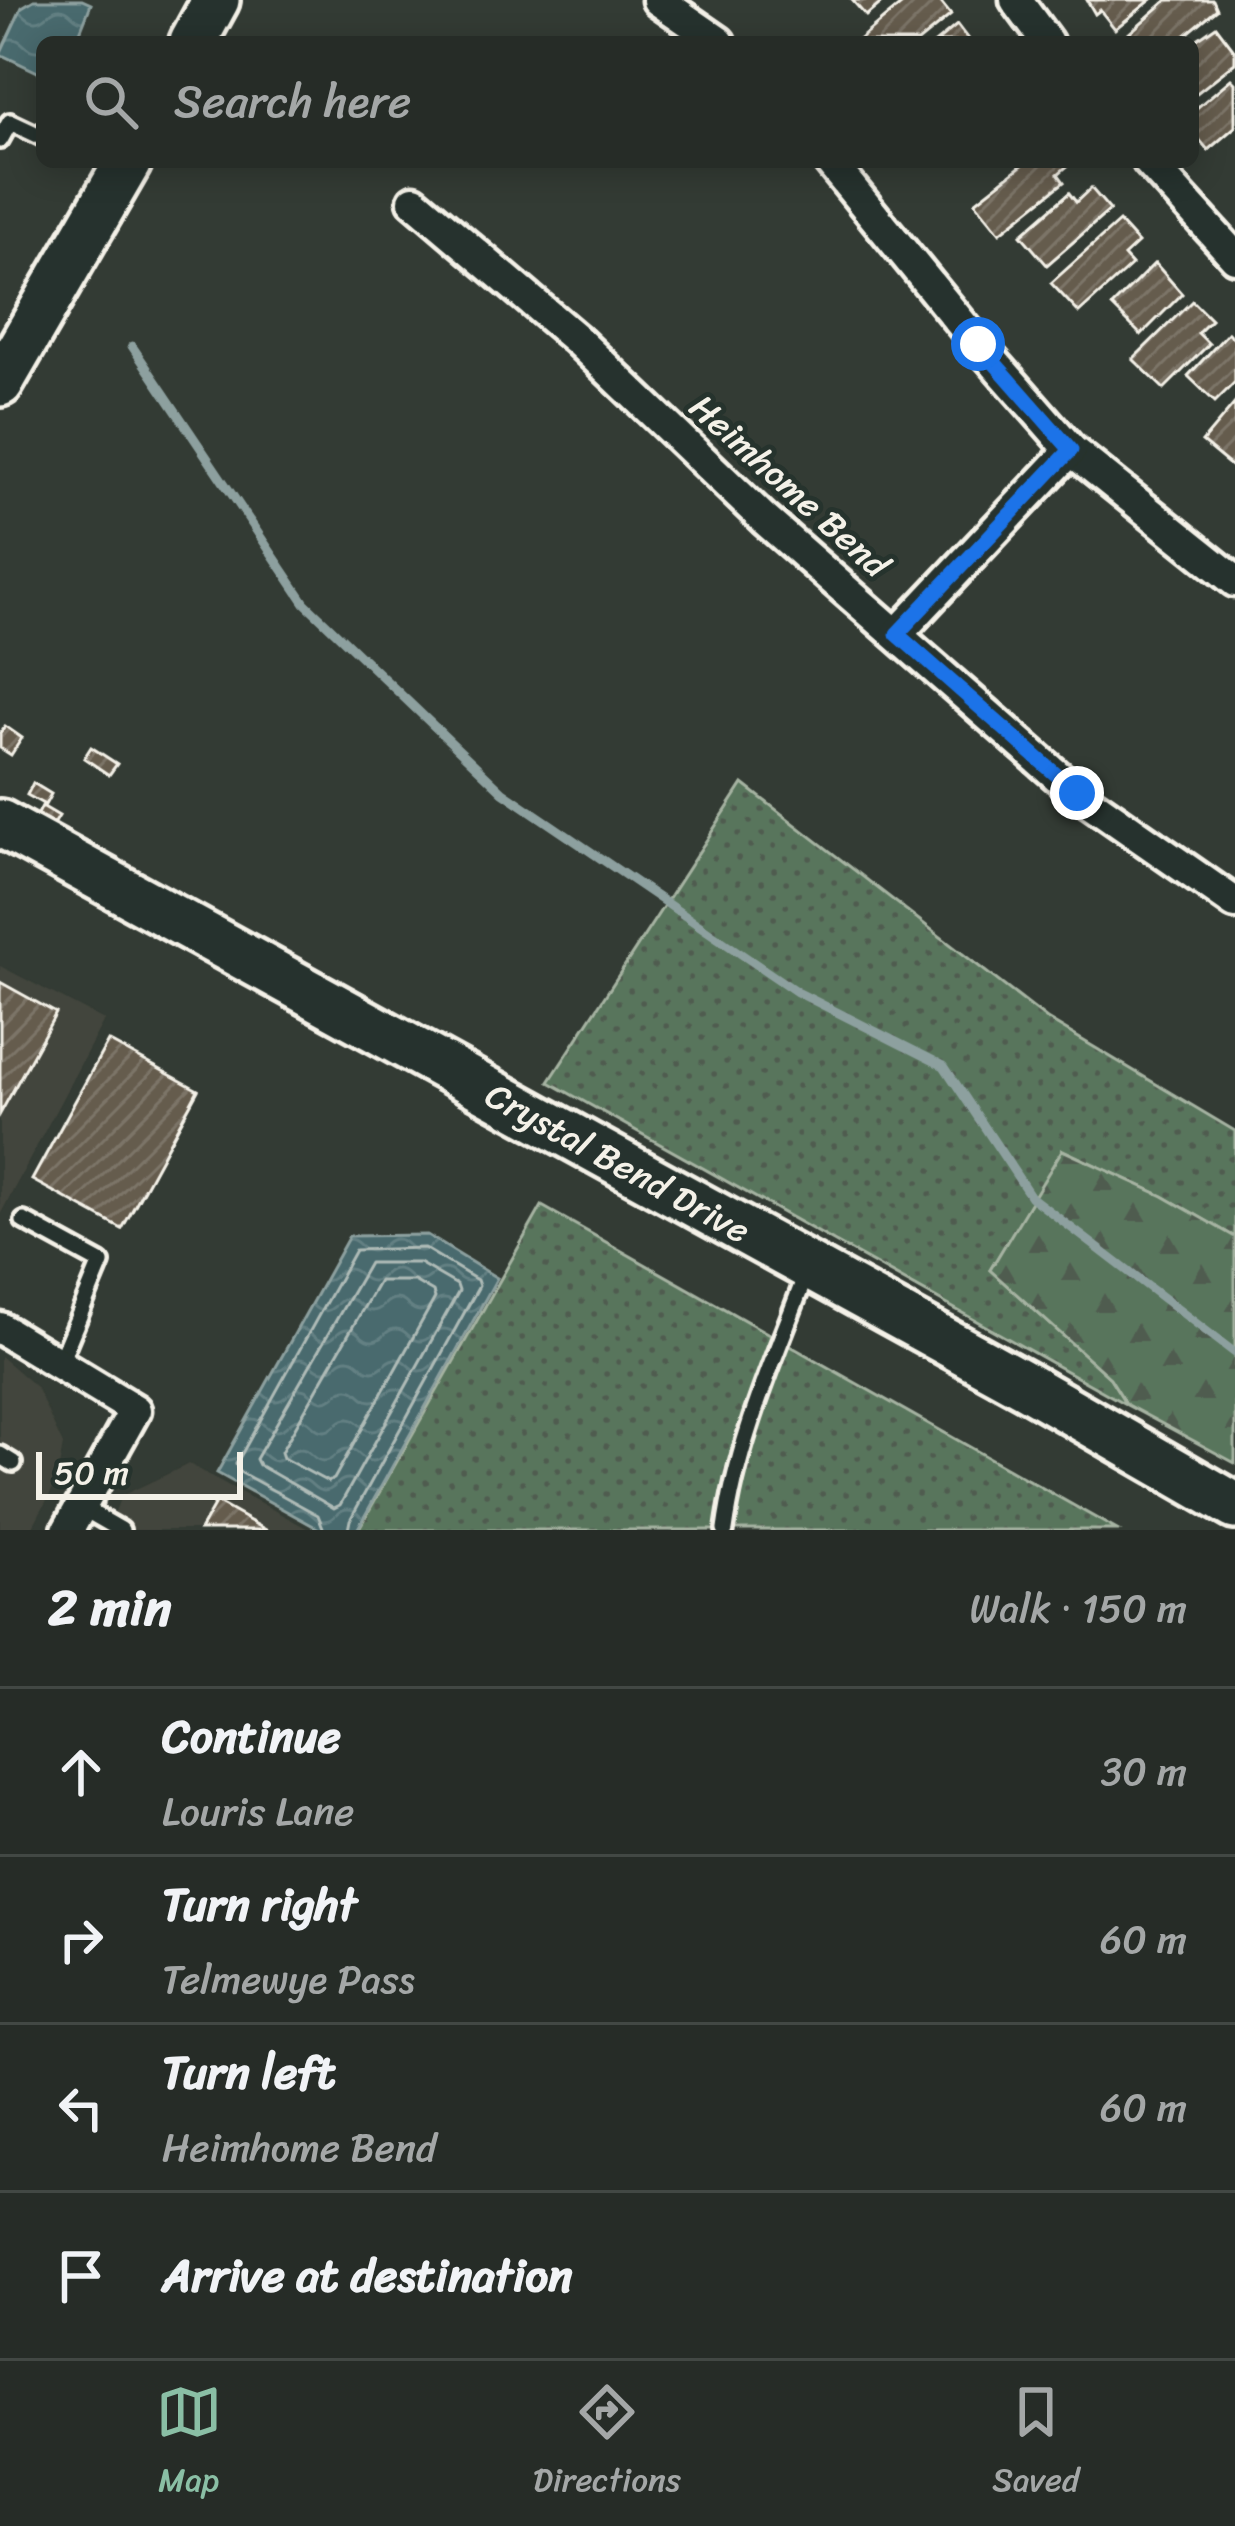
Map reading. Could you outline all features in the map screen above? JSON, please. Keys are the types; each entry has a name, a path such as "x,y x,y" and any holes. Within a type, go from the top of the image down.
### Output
{"street":[{"path":"196,36 216,0"},
{"path":"658,0 710,36"},
{"path":"1016,0 1043,36"},
{"path":"835,168 1071,450 1235,581"},
{"path":"1154,168 1235,257"},
{"path":"0,383 119,169"},
{"name":"Heimhome Bend","path":"414,201 576,339 764,519 1077,793 1235,903"},
{"path":"897,634 1071,450"},
{"name":"Crystal Bend Drive","path":"0,824 809,1265 1235,1506"},
{"path":"0,1328 135,1410 75,1518"}],"lane":[{"path":"0,140 5,119 36,134"},
{"path":"24,1221 101,1263 59,1364"},
{"path":"724,1530 751,1417 809,1265"},
{"path":"75,1518 121,1530"}],"shaded area":[{"path":"0,966 104,1020 0,1215"},
{"path":"0,1356 36,1387 63,1445 56,1483 31,1530 0,1530"},
{"path":"189,1464 310,1530 108,1530 121,1496"}],"green space":[{"path":"743,784 1047,1019 1235,1131 1235,1237 1163,1196 1063,1150 990,1270 1110,1378 1127,1405 549,1082"},
{"path":"1062,1150 1163,1196 1235,1237 1235,1463 1127,1405 1110,1378 990,1270"},
{"path":"542,1206 1117,1530 358,1530"}],"water":[{"path":"34,0 91,4 78,36 36,36 36,71 0,54 22,7"},
{"path":"427,1235 497,1278 357,1530 321,1530 217,1473 349,1236"}],"building":[{"path":"852,0 885,0 866,16"},
{"path":"907,0 939,0 951,15 925,36 863,36"},
{"path":"1087,0 1151,0 1115,29 1100,10 1095,14"},
{"path":"1167,0 1213,0 1217,9 1184,36 1126,36"},
{"path":"957,25 965,36 943,36"},
{"path":"1216,26 1235,51 1235,63 1199,91 1199,38"},
{"path":"1231,79 1235,83 1235,127 1208,150 1199,139 1199,106"},
{"path":"1018,168 1065,168 1058,174 1064,182 1000,233 975,202"},
{"path":"1091,188 1110,210 1047,265 1021,235 1069,193 1076,202"},
{"path":"1119,222 1138,243 1124,256 1132,265 1079,313 1051,283"},
{"path":"1155,263 1182,294 1141,335 1112,306"},
{"path":"1192,301 1211,320 1198,333 1209,344 1164,389 1133,359"},
{"path":"1228,333 1235,340 1235,382 1215,402 1188,376"},
{"path":"1235,403 1235,461 1231,466 1202,442"},
{"path":"5,726 22,738 11,755 0,748"},
{"path":"91,747 117,764 109,775 84,758"},
{"path":"33,783 51,794 45,805 27,795"},
{"path":"42,806 59,816 53,826 37,816"},
{"path":"0,982 56,1013 0,1114"},
{"path":"108,1041 198,1090 122,1229 32,1180"},
{"path":"216,1502 266,1530 200,1530"}],"waterway":[{"path":"132,346 305,603 503,792 797,992 944,1066 1031,1197 1235,1353"}],"route":[{"path":"978,344 1071,450 897,634 1077,793"}]}
